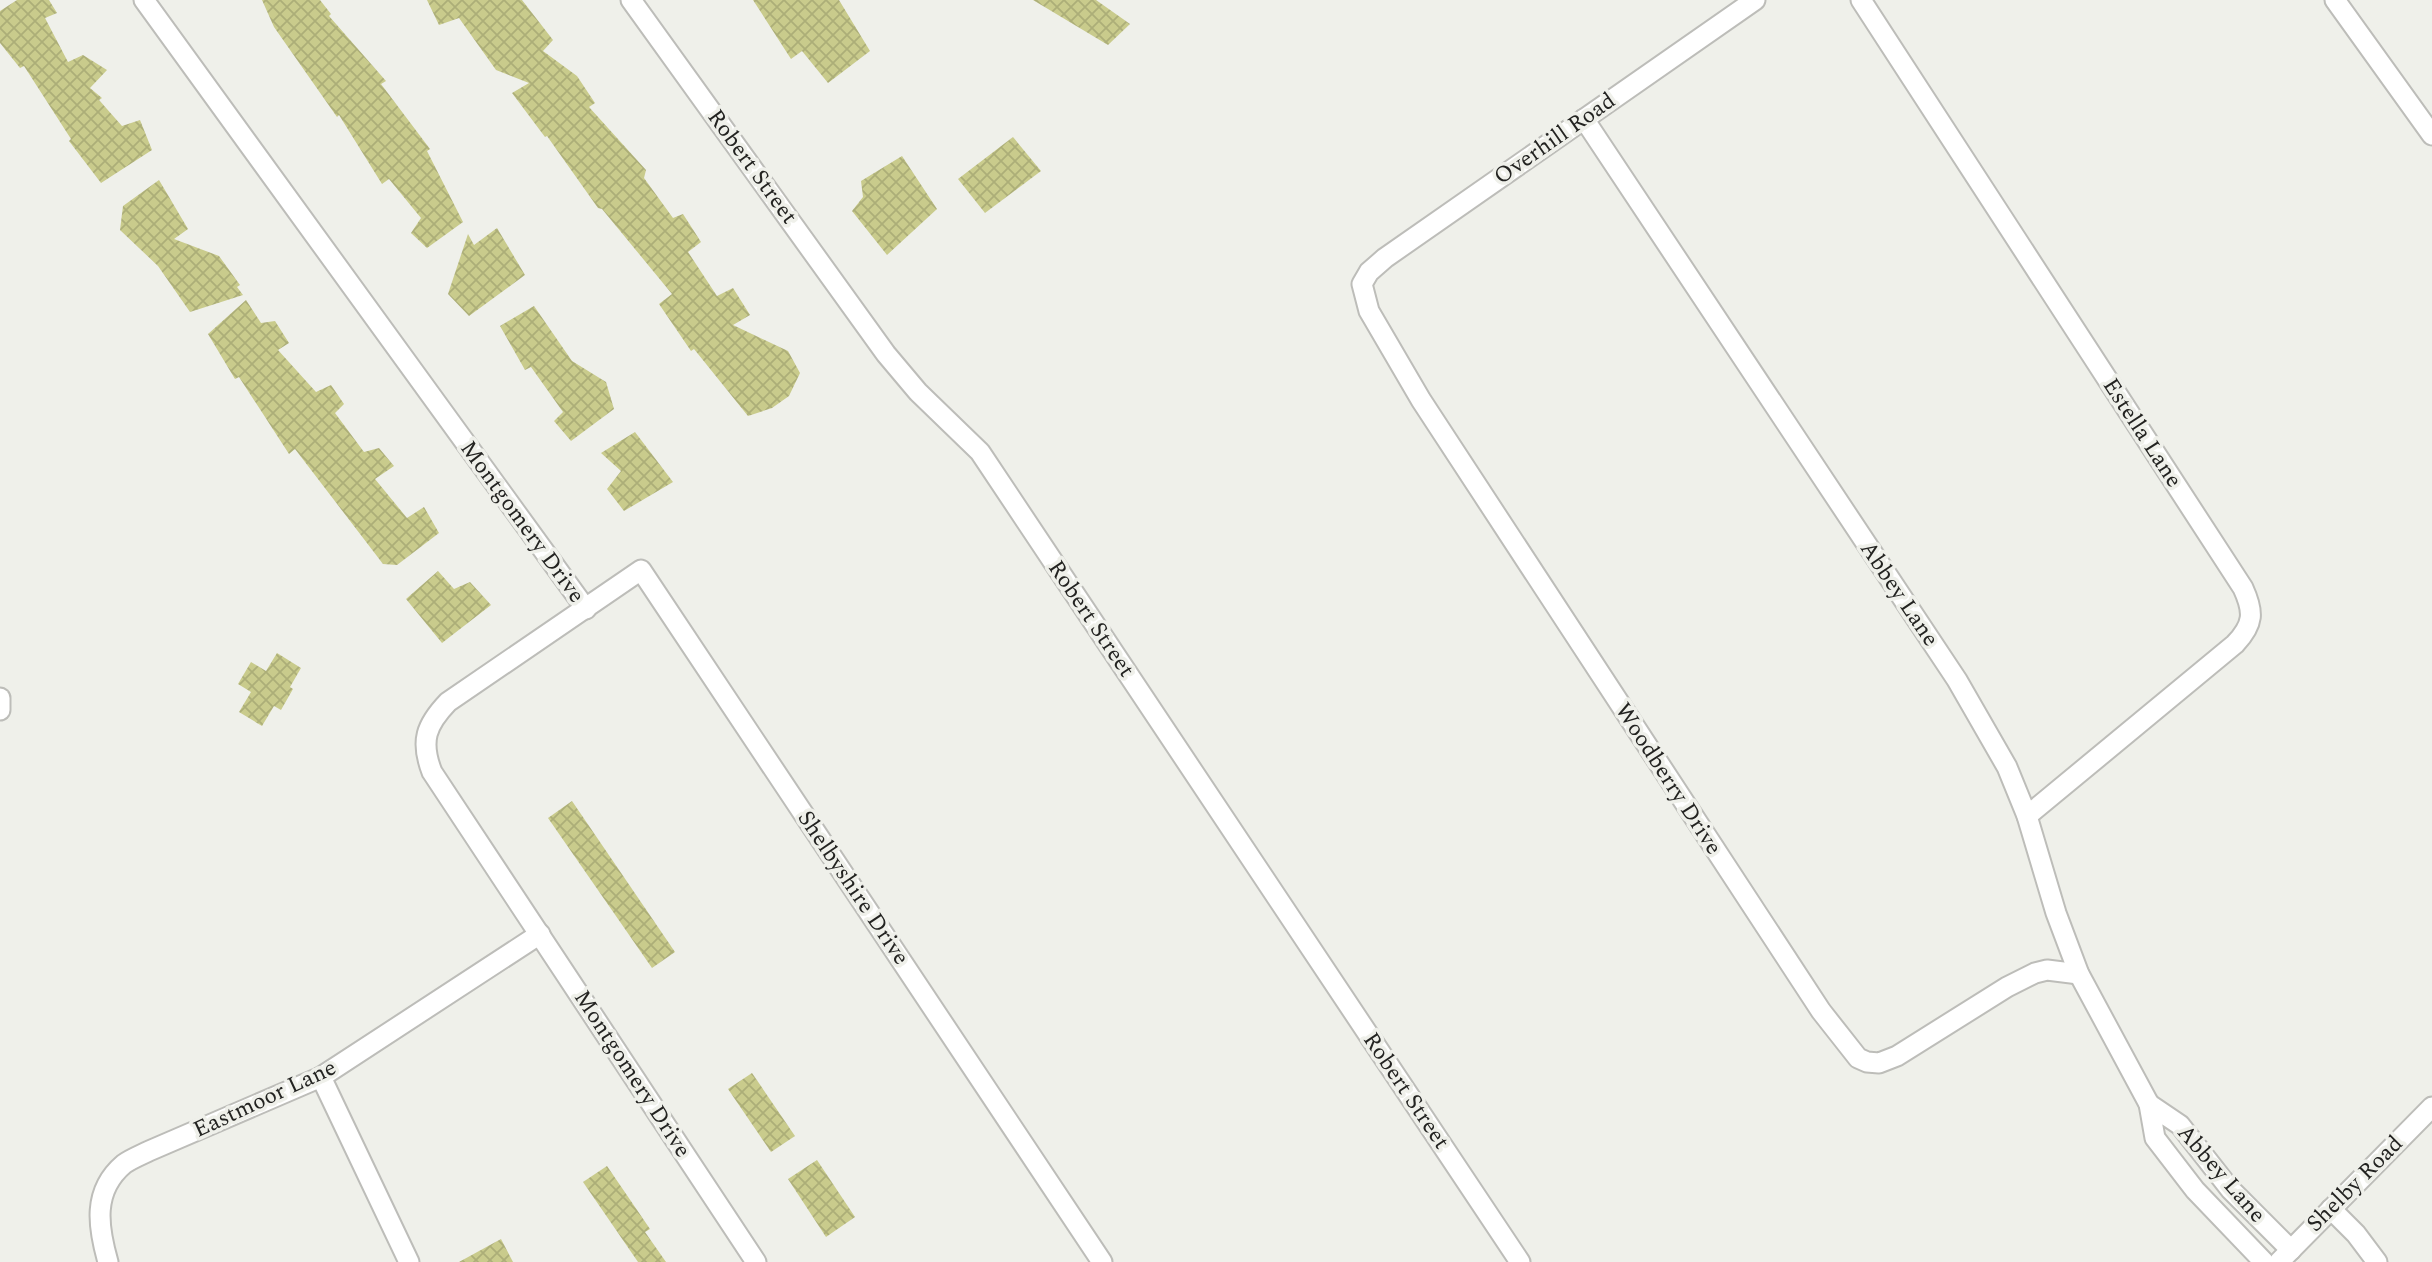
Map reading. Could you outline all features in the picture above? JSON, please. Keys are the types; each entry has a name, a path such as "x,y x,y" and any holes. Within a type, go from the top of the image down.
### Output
{"street":[{"name":"Montgomery Drive","path":"144,0 586,609 449,702 429,727 425,754 432,772 756,1262"},
{"name":"Robert Street","path":"631,0 886,354 918,392 980,452 1520,1262"},
{"name":"Overhill Road","path":"1362,284 1369,272 1385,258 1755,0"},
{"name":"Estella Lane","path":"1861,0 2243,588 2249,602 2250,623 2235,644 2027,816"},
{"path":"2335,0 2432,135"},
{"name":"Abbey Lane","path":"1584,119 1957,680 2007,767 2027,816 2056,912 2079,974 2148,1104 2155,1138 2194,1190 2264,1262"},
{"name":"Woodberry Drive","path":"1362,284 1369,312 1429,411 1767,930 1851,1052 1867,1062 1879,1063 1888,1060 2007,987 2035,973 2054,970 2079,974"},
{"name":"Shelbyshire Drive","path":"586,609 641,570 1102,1262"},
{"path":"0,698 0,710"},
{"name":"Eastmoor Lane","path":"108,1262 100,1234 101,1198 111,1180 125,1164 149,1151 321,1077 540,934"},
{"path":"321,1077 409,1262"},
{"name":"Abbey Lane","path":"2148,1104 2180,1125 2285,1256"},
{"name":"Shelby Road","path":"2285,1256 2432,1107"},
{"path":"2331,1209 2356,1234 2377,1262"}],"building":[{"path":"17,0 49,0 57,13 45,18 68,62 83,55 107,70 90,88 102,98 99,100 122,126 140,120 152,150 101,183 69,141 71,139 24,66 20,68 0,43 0,11"},
{"path":"262,0 320,0 331,14 329,16 386,81 381,84 430,149 427,151 463,222 427,248 411,233 421,218 389,179 382,184 339,115 337,117 274,27"},
{"path":"427,0 522,0 553,40 543,51 577,76 595,103 589,107 646,170 644,178 673,218 683,214 701,242 688,252 717,296 733,288 750,315 733,325 788,351 800,373 789,396 772,408 748,416 694,349 691,351 659,304 672,294 602,209 598,208 547,136 545,137 512,93 529,83 496,70 459,18 439,25"},
{"path":"753,0 839,0 870,51 828,83 802,51 791,59"},
{"path":"1033,0 1096,0 1130,24 1108,45"},
{"path":"1013,137 1041,171 985,213 958,179"},
{"path":"902,156 937,209 887,255 852,211 863,197 861,181"},
{"path":"159,180 188,229 174,239 219,256 240,285 237,287 243,295 190,312 158,266 120,230 123,206"},
{"path":"497,228 525,275 469,316 448,294 468,234 474,245"},
{"path":"246,300 261,323 275,321 289,343 278,350 316,392 331,385 344,404 335,413 364,452 379,448 394,466 375,479 407,518 424,507 439,533 397,565 383,564 295,449 289,454 239,377 235,379 208,334"},
{"path":"534,306 572,361 606,382 614,409 571,441 554,421 563,412 531,367 525,370 500,326"},
{"path":"635,432 673,482 624,511 607,489 621,471 601,453"},
{"path":"438,571 454,589 470,582 491,605 442,643 406,599"},
{"path":"277,653 301,668 281,710 274,706 262,726 239,712 251,692 238,684 251,662 266,671"},
{"path":"572,801 675,952 652,968 548,818"},
{"path":"752,1073 795,1136 771,1152 728,1089"},
{"path":"817,1160 855,1217 826,1237 788,1179"},
{"path":"607,1166 650,1229 645,1232 666,1262 638,1262 583,1182"},
{"path":"501,1239 513,1262 459,1262"}]}
